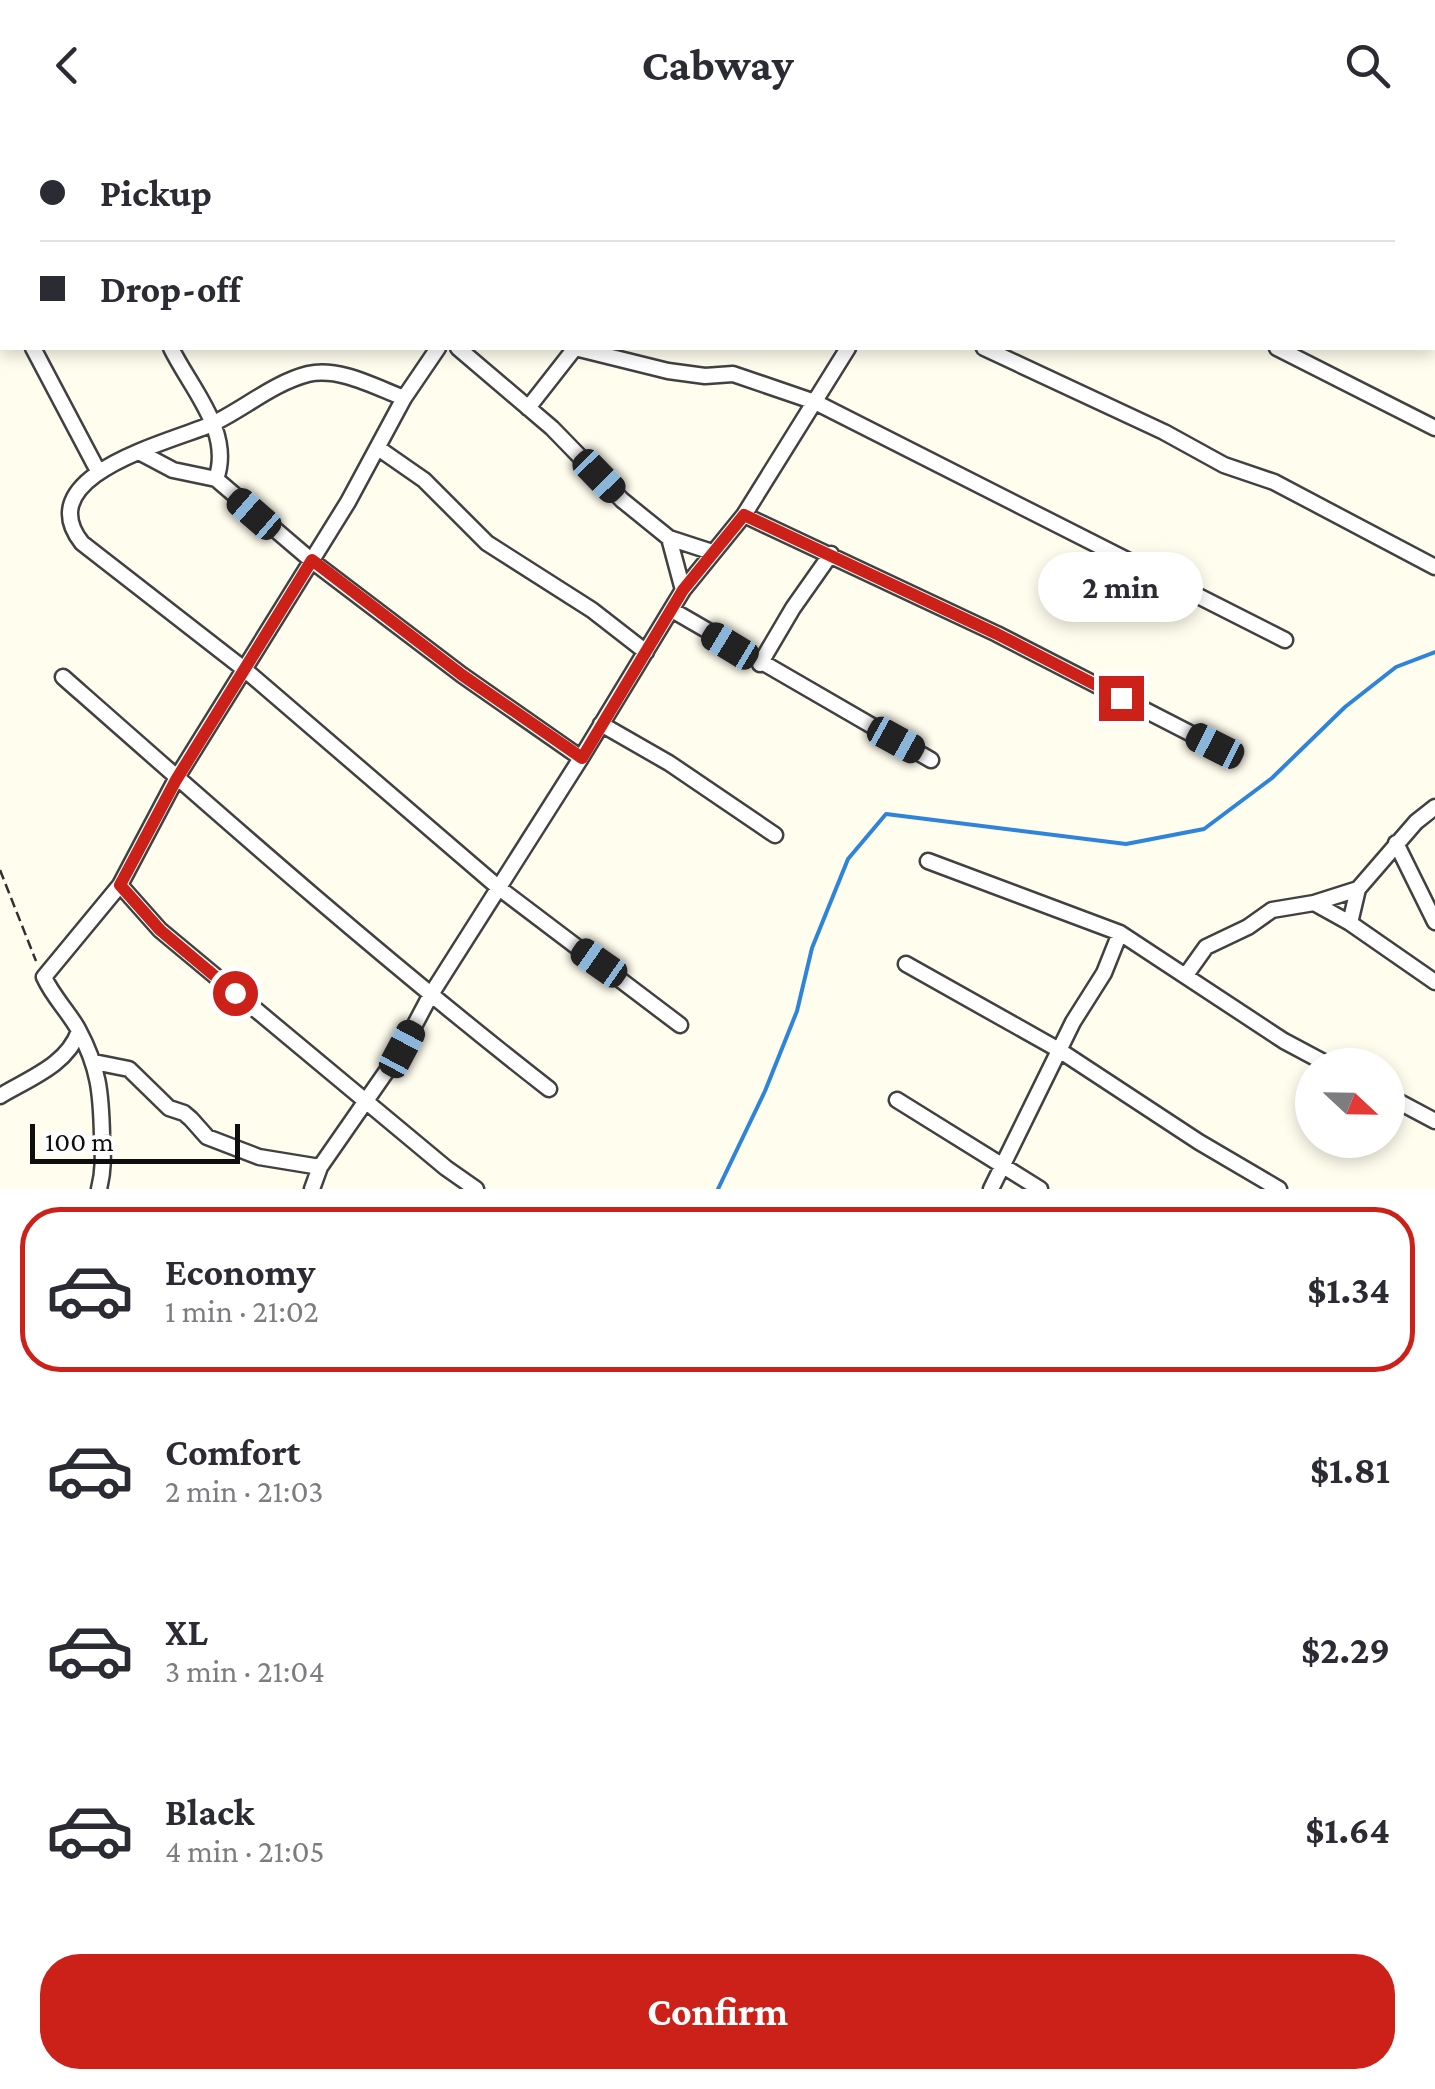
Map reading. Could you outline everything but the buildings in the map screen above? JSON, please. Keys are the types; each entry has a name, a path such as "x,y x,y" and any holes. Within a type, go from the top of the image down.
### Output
{"street":[{"path":"35,350 98,472"},
{"path":"172,350 213,423 223,461 216,479"},
{"path":"99,1189 105,1154 102,1090 79,1032 44,977 120,885 176,780 312,560 404,398 437,350"},
{"path":"460,350 528,408 622,500 669,538 712,552"},
{"path":"528,408 573,350"},
{"path":"583,350 668,371 705,376 732,374 815,402 1285,640"},
{"path":"312,1189 320,1167 402,1049 430,996 582,758 683,590 744,515 847,350"},
{"path":"988,350 1164,432 1224,465 1274,482 1435,567"},
{"path":"1281,350 1435,428"},
{"path":"404,398 336,374 310,374 285,383 213,423 98,472 82,485 72,506 71,530 82,543 244,669 499,888 680,1026"},
{"path":"378,448 424,480 486,544 592,610 646,652"},
{"path":"139,452 173,470 216,479 312,560 462,675 582,758"},
{"path":"744,515 831,554 1215,746"},
{"path":"669,538 683,590"},
{"path":"760,664 831,554"},
{"path":"672,610 930,760"},
{"path":"64,677 176,780 430,996 549,1090"},
{"path":"601,724 669,763 776,835"},
{"path":"1350,923 1358,888 1396,844 1435,808"},
{"path":"1396,844 1435,922"},
{"path":"928,860 1120,933 1297,1048"},
{"path":"120,885 160,930 476,1189"},
{"path":"1186,974 1206,948 1272,910 1314,903 1358,888"},
{"path":"1314,903 1435,982"},
{"path":"991,1189 1058,1050 1104,974 1120,933"},
{"path":"906,964 1058,1050 1279,1189"},
{"path":"0,1096 61,1060 73,1048 79,1032"},
{"path":"94,1062 129,1070 169,1108 184,1112 207,1137 260,1157 320,1167"},
{"path":"897,1100 1040,1189"},
{"path":"1405,1105 1435,1122"}],"path":[{"path":"0,870 14,912 44,977"}],"waterway":[{"path":"718,1189 765,1091 797,1011 812,948 848,859 886,814 1126,844 1204,829 1272,778 1345,707 1396,667 1435,652"}],"route":[{"path":"235,993 160,930 120,885 209,724 312,560 462,675 582,758 683,590 744,515 997,634 1121,698"}]}
